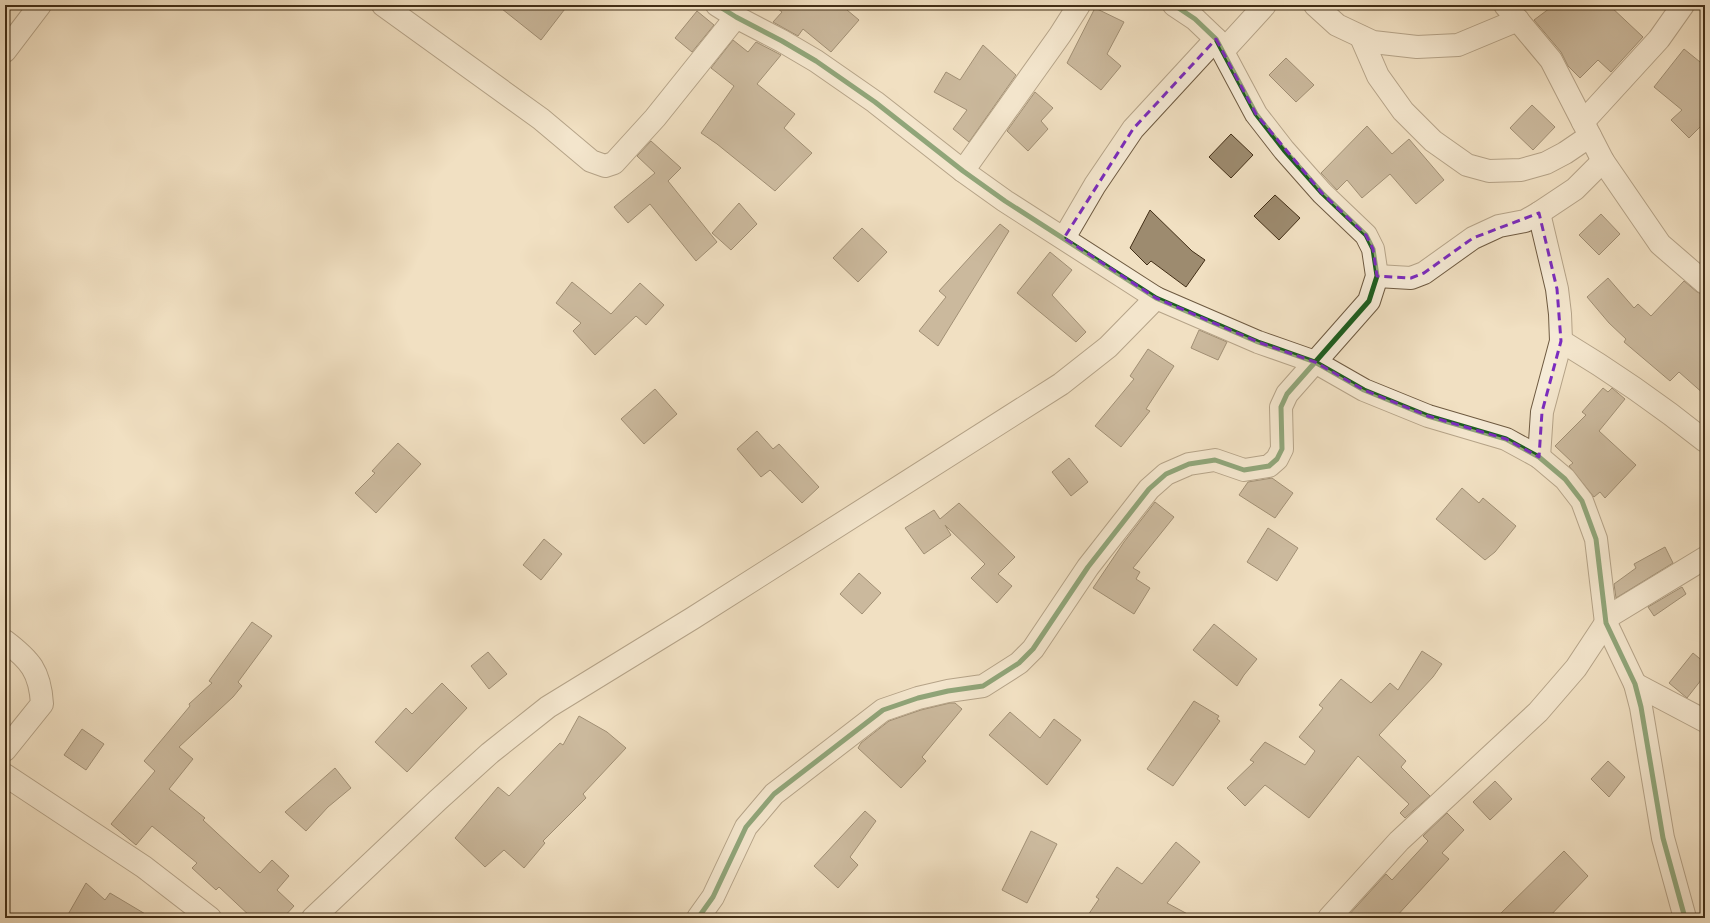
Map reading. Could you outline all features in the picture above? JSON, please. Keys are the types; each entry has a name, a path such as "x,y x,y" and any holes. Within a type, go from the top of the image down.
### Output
{"street":[{"path":"5,51 40,5"},
{"path":"383,5 541,119 591,161 605,166 614,163 655,118 736,17"},
{"path":"717,5 816,61 875,102 963,171 1005,201 1156,298 1258,342 1315,362 1364,390 1428,416 1506,439 1539,457 1565,479 1582,501 1596,539 1606,623 1635,684 1641,707 1663,838 1685,918"},
{"path":"963,171 1055,41 1078,5"},
{"path":"698,918 714,897 746,827 774,794 883,710 918,698 948,691 983,686 1019,663 1033,649 1088,567 1149,489 1166,474 1189,464 1215,460 1244,470 1269,466 1277,460 1282,449 1281,407 1286,394 1369,301 1377,276 1373,249 1366,235 1322,193 1260,120 1243,92 1220,45 1195,19 1174,5"},
{"path":"1064,238 1095,185 1133,129 1264,5"},
{"path":"1315,5 1337,25 1373,42 1417,47 1458,45 1511,13 1550,60 1603,161 1660,244 1705,283"},
{"path":"1361,36 1378,76 1403,111 1433,141 1467,165 1489,171 1521,170 1546,163 1565,154 1587,129 1659,39 1683,5"},
{"path":"1377,276 1411,278 1424,273 1473,238 1499,226 1525,220 1539,213 1575,189 1603,161"},
{"path":"1539,213 1557,289 1561,341 1542,412 1539,457"},
{"path":"313,918 490,753 548,707 693,618 1061,384 1108,346 1156,298"},
{"path":"1561,341 1603,366 1672,414 1705,441"},
{"path":"1329,918 1399,841 1538,712 1576,668 1611,615 1705,558"},
{"path":"5,641 24,656 35,672 41,688 42,704 5,750"},
{"path":"1635,684 1705,721"},
{"path":"5,775 144,867 210,918"}],"highlighted area":[{"path":"1216,39 1256,114 1322,193 1366,235 1373,249 1377,276 1411,278 1424,273 1473,238 1539,213 1557,289 1561,341 1542,412 1539,457 1506,439 1428,416 1364,390 1315,362 1258,342 1156,298 1064,238 1133,129"}],"building":[{"path":"497,5 568,5 541,40"},
{"path":"773,5 841,5 859,20 831,52 803,29 798,36 773,22 782,12"},
{"path":"1554,5 1609,5 1643,37 1611,72 1598,60 1580,78 1568,66 1561,52 1534,20"},
{"path":"1095,8 1124,22 1107,54 1121,66 1101,90 1067,63"},
{"path":"697,11 714,25 692,52 675,38"},
{"path":"733,40 748,52 756,42 781,55 757,84 795,114 784,128 812,153 775,191 717,144 701,133 734,86 711,68"},
{"path":"983,45 1016,75 969,142 953,129 967,110 934,92 946,72 960,80"},
{"path":"1684,49 1705,66 1705,128 1702,125 1689,138 1671,120 1682,110 1654,87"},
{"path":"1286,58 1314,85 1296,102 1269,75"},
{"path":"1035,92 1053,108 1041,121 1048,129 1028,151 1007,131"},
{"path":"1532,105 1555,127 1533,150 1510,128"},
{"path":"1367,126 1392,154 1409,139 1444,180 1416,204 1390,174 1362,198 1347,180 1337,190 1321,173"},
{"path":"1231,134 1253,155 1231,178 1209,157"},
{"path":"651,141 681,168 668,181 717,242 696,261 650,204 628,223 614,207 655,173 637,156"},
{"path":"1275,195 1300,218 1279,240 1254,216"},
{"path":"739,203 757,224 731,250 712,233"},
{"path":"1150,210 1192,251 1205,260 1186,287 1151,261 1147,265 1130,248"},
{"path":"1601,214 1620,234 1599,255 1579,235"},
{"path":"1000,224 1009,231 938,346 919,331 946,297 939,291"},
{"path":"862,228 887,252 858,282 833,258"},
{"path":"1050,252 1072,270 1052,295 1086,332 1076,342 1017,293"},
{"path":"1608,278 1634,308 1638,304 1651,316 1684,281 1697,292 1705,295 1705,395 1679,372 1670,381 1624,342 1626,339 1609,323 1587,297"},
{"path":"572,282 611,314 640,283 664,305 646,325 636,316 595,355 573,331 581,323 556,303"},
{"path":"1199,330 1227,342 1218,360 1191,348"},
{"path":"1148,349 1174,366 1146,409 1150,411 1121,447 1095,426 1134,379 1130,376"},
{"path":"1603,388 1608,392 1612,388 1625,399 1599,431 1636,465 1605,498 1600,492 1594,497 1569,466 1573,463 1555,446 1586,415 1582,412"},
{"path":"655,389 677,414 644,444 621,419"},
{"path":"757,431 773,449 779,444 819,487 802,503 770,470 761,477 737,449"},
{"path":"398,443 421,464 376,513 355,493 375,473 372,471"},
{"path":"1069,458 1088,482 1071,496 1052,472"},
{"path":"1272,478 1293,493 1275,518 1239,495 1248,482"},
{"path":"1462,488 1479,503 1483,498 1516,526 1495,552 1485,560 1436,519"},
{"path":"1155,502 1174,517 1133,568 1140,572 1136,579 1150,588 1134,614 1093,588 1124,542"},
{"path":"959,503 1015,557 998,574 1012,586 997,603 971,578 985,564 945,525 951,535 924,554 905,528 934,510 940,519"},
{"path":"1268,528 1298,548 1277,581 1247,562"},
{"path":"544,539 562,554 541,580 523,565"},
{"path":"1665,547 1673,563 1616,598 1614,584 1636,568 1634,564"},
{"path":"859,573 881,593 862,614 840,594"},
{"path":"1682,587 1686,594 1654,616 1648,607"},
{"path":"252,622 272,636 238,682 242,686 233,697 179,747 193,759 169,789 205,818 203,820 260,873 272,860 289,876 277,890 294,906 283,918 252,918 219,887 216,890 192,868 197,863 152,826 136,845 111,824 155,771 144,761 190,706 189,704 212,683 209,681"},
{"path":"1214,624 1257,659 1237,686 1193,650"},
{"path":"1422,651 1442,664 1433,677 1379,735 1406,761 1401,767 1430,796 1405,818 1400,813 1409,804 1358,756 1309,818 1265,785 1245,806 1227,788 1254,762 1250,760 1265,742 1305,765 1315,751 1299,737 1323,708 1319,705 1341,679 1371,703 1390,683 1398,690"},
{"path":"488,652 507,674 489,689 471,666"},
{"path":"1693,653 1705,663 1705,675 1687,698 1669,683"},
{"path":"442,683 467,708 407,772 375,742 406,708 412,714"},
{"path":"1194,701 1219,716 1217,719 1220,721 1173,786 1147,769"},
{"path":"955,703 962,709 922,757 926,761 901,788 858,748 861,743 889,721 921,710"},
{"path":"1010,712 1040,738 1054,719 1081,740 1047,785 989,735"},
{"path":"579,716 607,732 626,748 583,794 586,798 543,841 545,843 524,868 504,850 485,867 455,838 498,787 509,796 560,743 563,745"},
{"path":"82,729 104,744 86,770 64,755"},
{"path":"1608,761 1625,777 1609,797 1591,779"},
{"path":"335,768 351,788 328,807 306,831 285,812"},
{"path":"1495,781 1512,799 1490,820 1473,802"},
{"path":"865,811 876,821 850,857 858,865 838,888 814,866"},
{"path":"1447,813 1464,830 1442,853 1449,859 1395,918 1346,918 1386,874 1392,880 1428,841 1423,836"},
{"path":"1031,831 1057,844 1027,903 1002,890"},
{"path":"1176,842 1200,862 1167,903 1195,918 1086,918 1099,899 1096,897 1117,867 1142,884"},
{"path":"1564,851 1588,876 1548,918 1496,918"},
{"path":"86,883 105,900 110,893 152,918 66,918"}],"cycle path":[{"path":"717,5 816,61 875,102 963,171 1005,201 1156,298 1258,342 1315,362 1364,390 1428,416 1506,439 1539,457 1565,479 1582,501 1596,539 1606,623 1635,684 1641,707 1663,838 1685,918"},
{"path":"698,918 713,897 746,827 774,794 883,710 918,698 948,691 983,686 1019,663 1033,649 1088,567 1149,489 1166,474 1189,464 1215,460 1244,470 1269,466 1277,459 1282,449 1281,407 1287,394 1369,301 1377,276 1373,249 1366,235 1322,193 1284,150 1256,114 1216,39 1195,19 1174,5"}]}
